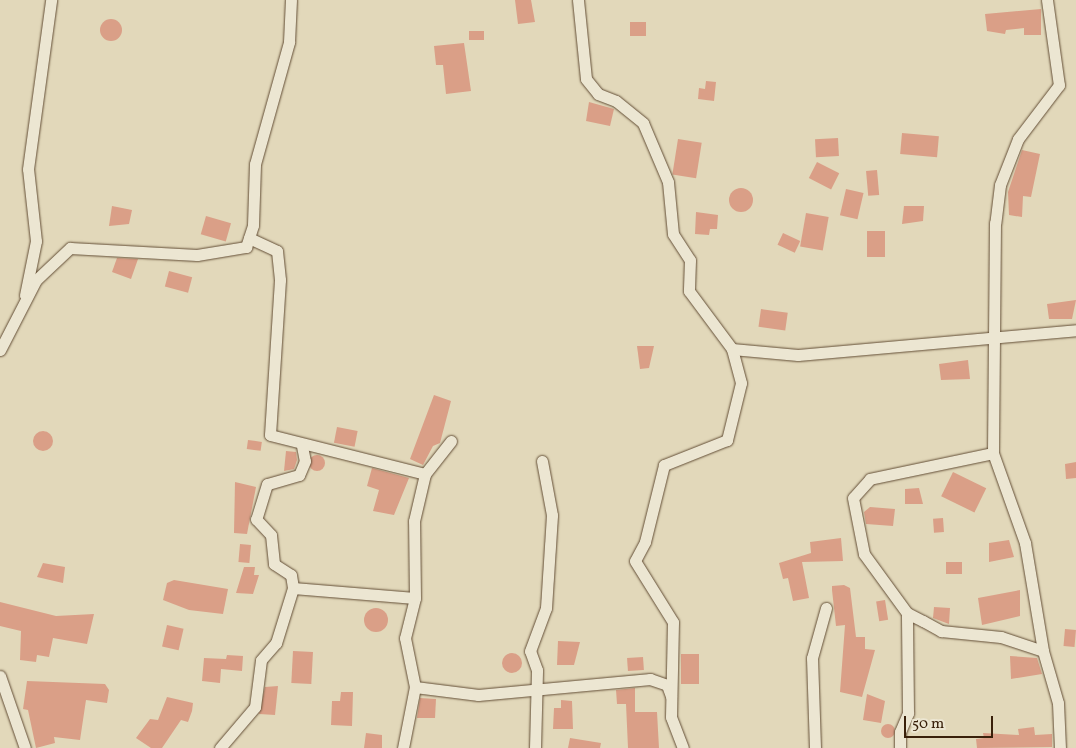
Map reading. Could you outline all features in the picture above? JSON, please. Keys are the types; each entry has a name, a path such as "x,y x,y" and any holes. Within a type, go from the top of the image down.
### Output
{"street":[{"path":"22,309 36,241 28,168 51,0"},
{"path":"0,350 50,263 70,248 197,255 246,247 249,238 255,164 289,42 291,0"},
{"path":"578,0 586,44 586,79 598,94 616,100 643,123 668,182 673,234 690,260 689,291 732,349 741,383 727,440 664,465 645,542 636,561 673,622 671,717 683,748"},
{"path":"1047,0 1059,86 1018,139 1000,186 993,339 993,453 1025,543 1043,651 1058,703 1060,748"},
{"path":"249,238 276,251 278,261 270,435 302,446 342,449 425,474"},
{"path":"732,349 798,355 834,348 887,349 1076,330"},
{"path":"403,748 415,687 405,638 414,598 414,521 425,474 451,441"},
{"path":"220,748 254,707 261,660 276,643 293,588 290,575 271,559 271,535 256,520 267,484 299,475 305,461 302,446"},
{"path":"993,453 870,479 853,498 864,554 907,613 941,630 1001,637 1043,651"},
{"path":"535,748 538,688 530,651 546,608 552,515 542,461"},
{"path":"293,588 414,598"},
{"path":"815,748 812,658 826,608"},
{"path":"900,748 900,732 908,713 907,613"},
{"path":"0,676 25,748"},
{"path":"415,687 478,695 650,679 666,685 671,698"}],"building":[{"path":"515,0 531,0 535,22 518,24"},
{"path":"1041,9 1041,35 1024,35 1024,28 1006,30 1005,34 987,31 985,14"},
{"path":"111,19 119,22 122,30 119,38 111,41 103,38 100,30 103,22"},
{"path":"630,22 646,22 646,36 630,36"},
{"path":"469,31 484,31 484,40 469,40"},
{"path":"464,43 471,91 446,94 443,65 436,65 434,46"},
{"path":"706,81 716,82 714,101 698,99 699,88 705,89"},
{"path":"589,102 614,109 610,126 586,121"},
{"path":"902,133 939,136 937,157 900,154"},
{"path":"838,138 839,156 816,157 815,139"},
{"path":"678,139 702,143 696,178 672,175"},
{"path":"1022,150 1040,154 1031,197 1023,196 1022,217 1009,215 1008,192"},
{"path":"817,162 839,173 831,189 809,178"},
{"path":"877,170 879,195 868,196 866,171"},
{"path":"741,188 749,192 753,200 749,208 741,212 733,208 729,200 733,192"},
{"path":"846,189 864,193 857,219 840,215"},
{"path":"112,206 132,210 129,224 109,226"},
{"path":"904,206 924,206 923,221 902,224"},
{"path":"696,212 718,215 717,229 710,229 709,235 695,234"},
{"path":"806,213 829,217 823,250 800,246"},
{"path":"206,216 231,223 226,241 201,234"},
{"path":"867,231 885,231 885,257 867,257"},
{"path":"783,233 800,241 795,253 778,245"},
{"path":"117,258 138,259 131,279 112,272"},
{"path":"169,271 192,277 188,293 165,286"},
{"path":"1076,300 1072,319 1049,319 1047,304"},
{"path":"761,309 788,313 785,331 758,327"},
{"path":"637,346 654,346 649,368 640,369"},
{"path":"968,360 970,379 941,380 939,364"},
{"path":"434,395 451,401 440,443 433,446 423,465 410,459"},
{"path":"337,427 358,431 355,447 334,443"},
{"path":"43,431 50,434 53,441 50,448 43,451 36,448 33,441 36,434"},
{"path":"248,440 262,442 261,451 247,449"},
{"path":"286,451 296,452 297,460 294,469 284,471"},
{"path":"317,455 325,463 317,471 309,463"},
{"path":"1076,462 1076,478 1066,479 1065,464"},
{"path":"372,468 409,478 394,515 373,511 379,490 367,486"},
{"path":"953,472 986,488 974,512 941,496"},
{"path":"235,482 256,487 247,534 234,533"},
{"path":"919,488 923,504 905,504 905,489"},
{"path":"870,507 895,509 893,526 866,524 864,512"},
{"path":"943,518 944,532 934,533 933,519"},
{"path":"841,538 843,561 802,562 809,598 793,601 788,578 783,579 779,563 811,553 810,542"},
{"path":"1009,540 1014,557 989,562 989,543"},
{"path":"240,544 251,545 249,563 238,562"},
{"path":"946,562 962,562 962,574 946,574"},
{"path":"43,563 65,567 63,583 37,577"},
{"path":"244,567 255,567 254,575 259,575 253,594 236,593"},
{"path":"174,580 228,589 223,614 189,610 163,600 167,583"},
{"path":"844,585 850,588 856,637 865,637 865,649 875,650 862,697 840,692 845,625 836,626 832,586"},
{"path":"1020,590 1020,616 982,625 978,598"},
{"path":"885,600 888,620 879,621 876,601"},
{"path":"0,602 56,616 94,614 87,644 53,638 49,657 37,655 36,662 20,660 21,631 0,626"},
{"path":"934,607 950,608 949,624 933,618"},
{"path":"376,608 384,612 388,620 384,628 376,632 368,628 364,620 368,612"},
{"path":"167,625 184,629 179,650 162,646"},
{"path":"1065,629 1076,630 1074,647 1064,646"},
{"path":"558,641 580,642 574,665 557,665"},
{"path":"293,651 313,652 311,684 291,683"},
{"path":"512,653 519,656 522,663 519,670 512,673 505,670 502,663 505,656"},
{"path":"681,654 699,654 699,684 681,684"},
{"path":"227,655 243,656 242,671 221,669 220,683 202,681 204,658 226,659"},
{"path":"1010,656 1037,658 1042,674 1011,679"},
{"path":"643,657 644,670 628,671 627,658"},
{"path":"27,681 105,684 109,690 107,703 86,700 80,740 54,737 55,743 36,748 28,710 23,709"},
{"path":"278,686 275,715 259,714 265,687"},
{"path":"635,688 635,712 657,712 659,748 628,748 626,704 617,704 616,690"},
{"path":"341,692 353,692 352,726 331,725 332,701 340,701"},
{"path":"867,694 885,701 881,723 863,720"},
{"path":"167,697 193,703 192,711 188,722 181,720 162,748 151,748 136,738 150,719 158,720"},
{"path":"420,698 436,699 435,718 417,718"},
{"path":"561,700 572,701 573,729 553,729 554,708 561,708"},
{"path":"885,724 891,724 895,731 891,738 885,738 881,734 881,728"},
{"path":"1034,727 1035,735 1052,734 1052,747 977,748 976,739 984,738 983,733 1019,735 1018,729"},
{"path":"366,733 382,735 382,748 364,748"},
{"path":"570,738 601,743 600,748 568,748"}]}
